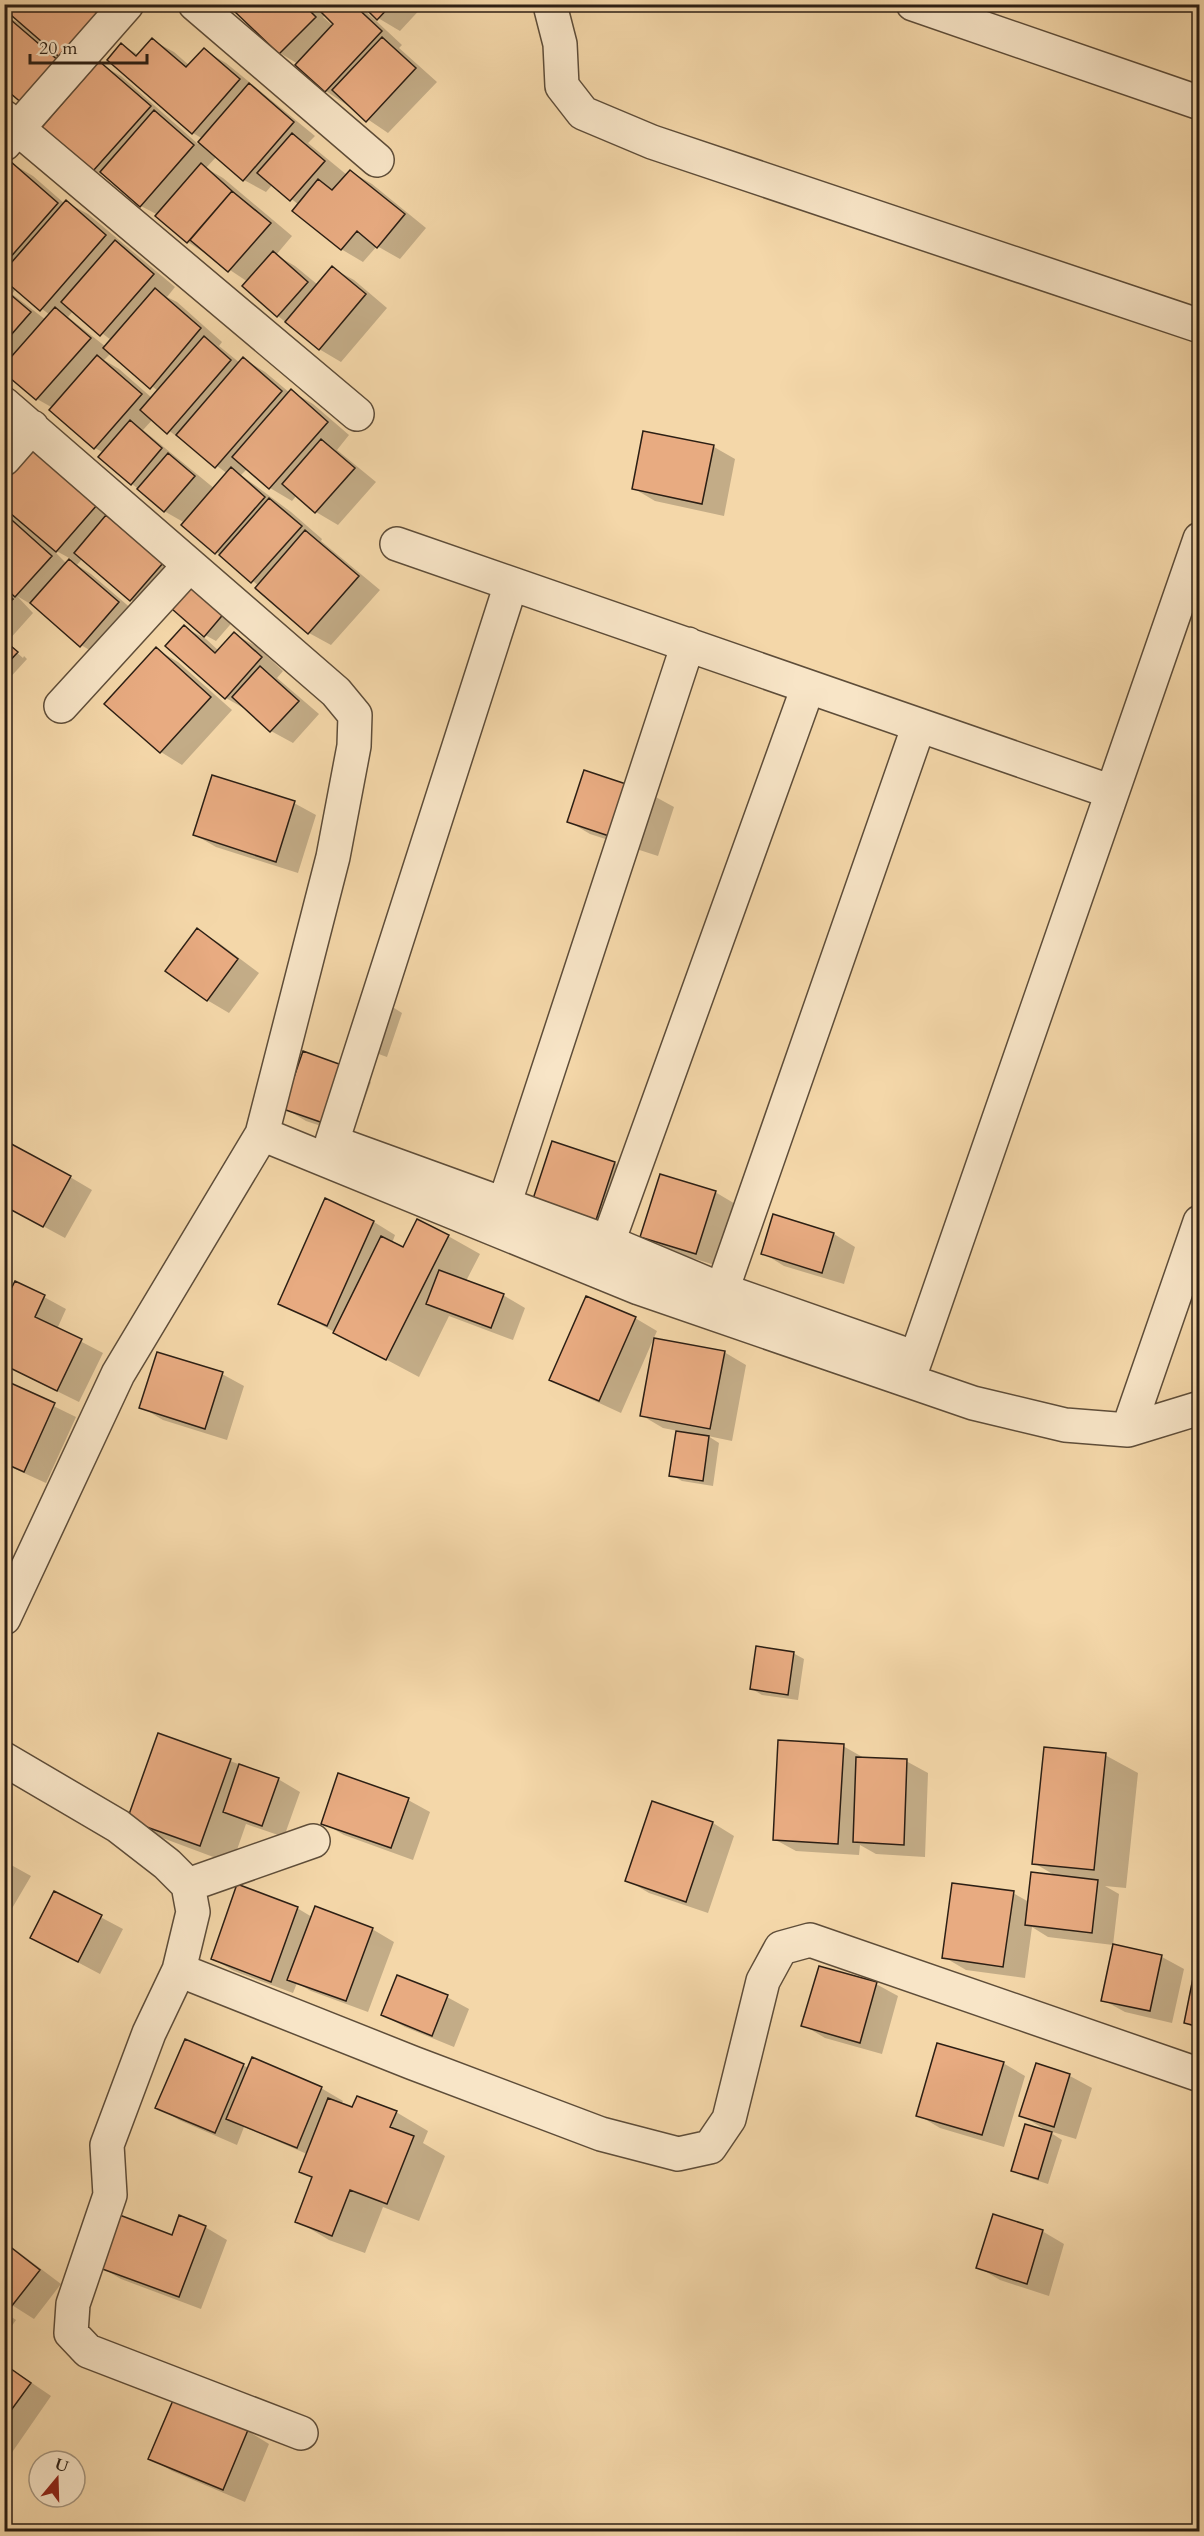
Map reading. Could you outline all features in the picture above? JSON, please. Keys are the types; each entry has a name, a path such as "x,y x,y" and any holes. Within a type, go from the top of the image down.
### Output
{"street":[{"path":"127,4 9,130 357,414"},
{"path":"195,4 377,160"},
{"path":"913,4 1200,103"},
{"path":"549,6 560,44 562,86 583,114 652,142 1200,326"},
{"path":"4,405 336,692 355,715 354,747 333,857 262,1134 118,1374 4,1618"},
{"path":"4,459 32,427"},
{"path":"912,1369 1200,539"},
{"path":"397,544 1112,792"},
{"path":"61,706 189,566"},
{"path":"511,584 332,1142 608,1242 912,1369 973,1403 1065,1425 1128,1430 1200,1408"},
{"path":"504,1205 688,644"},
{"path":"608,1242 808,687"},
{"path":"722,1290 919,725"},
{"path":"262,1134 639,1288 912,1369"},
{"path":"1128,1430 1200,1222"},
{"path":"4,1759 118,1826 167,1864 188,1885 193,1912 179,1970 149,2033 107,2145 110,2195 73,2304 70,2333 88,2351 301,2433"},
{"path":"188,1885 313,1841"},
{"path":"179,1970 412,2063 590,2129 678,2154 710,2147 729,2120 763,1981 781,1948 810,1940 1200,2075"}],"building":[{"path":"6,4 87,4 103,18 64,61 4,9"},
{"path":"238,4 303,4 316,17 279,54 233,10"},
{"path":"325,4 353,4 382,31 325,92 295,65 333,24 319,10"},
{"path":"361,4 392,4 377,20"},
{"path":"4,14 60,62 23,104 4,88"},
{"path":"382,37 416,68 366,122 332,90"},
{"path":"152,38 186,67 204,48 240,79 192,134 107,60 121,43 136,56"},
{"path":"99,61 151,106 93,171 42,127"},
{"path":"249,83 294,122 243,181 198,142"},
{"path":"154,110 194,145 140,207 100,172"},
{"path":"292,133 325,161 290,201 257,173"},
{"path":"10,161 58,203 8,260 4,257 4,168"},
{"path":"201,163 232,191 187,243 155,216"},
{"path":"350,170 405,214 377,248 357,231 341,250 292,211 318,179 332,190"},
{"path":"232,191 271,223 228,272 190,240"},
{"path":"66,200 106,235 40,311 4,280 4,271"},
{"path":"115,240 154,274 100,336 61,302"},
{"path":"273,251 308,282 277,317 242,286"},
{"path":"332,266 366,294 319,350 285,322"},
{"path":"155,288 201,328 150,389 103,348"},
{"path":"4,289 31,312 4,343"},
{"path":"55,307 91,338 36,400 4,373 4,365"},
{"path":"204,336 231,360 167,434 140,410"},
{"path":"97,355 142,394 94,449 49,410"},
{"path":"243,357 282,391 215,468 176,435"},
{"path":"291,389 328,422 269,489 232,457"},
{"path":"130,420 162,448 131,485 98,457"},
{"path":"643,431 714,445 702,504 632,489"},
{"path":"321,439 355,468 315,513 282,484"},
{"path":"33,450 97,505 56,552 4,508 4,482"},
{"path":"168,453 195,476 164,512 137,489"},
{"path":"231,467 265,497 215,554 181,525"},
{"path":"269,498 302,526 251,583 219,555"},
{"path":"4,513 52,556 15,597 4,587"},
{"path":"106,515 163,563 130,601 74,553"},
{"path":"305,530 359,576 308,634 255,588"},
{"path":"69,559 119,602 80,647 30,603"},
{"path":"194,583 226,611 204,637 172,609"},
{"path":"4,592 13,599 4,608"},
{"path":"184,625 215,653 234,632 262,657 225,699 165,646"},
{"path":"4,640 18,652 4,667"},
{"path":"156,647 211,697 160,753 104,704"},
{"path":"260,666 299,701 270,732 232,697"},
{"path":"584,770 653,793 636,845 567,822"},
{"path":"212,775 295,801 276,862 193,835"},
{"path":"197,928 238,959 207,1001 165,971"},
{"path":"303,1051 350,1068 329,1125 283,1109"},
{"path":"4,1140 71,1176 43,1227 4,1206"},
{"path":"552,1141 615,1162 595,1223 532,1202"},
{"path":"660,1174 716,1191 696,1254 640,1237"},
{"path":"325,1198 374,1221 327,1326 278,1304"},
{"path":"773,1214 834,1233 822,1273 761,1254"},
{"path":"417,1219 449,1235 386,1360 333,1333 381,1236 403,1247"},
{"path":"439,1270 504,1294 491,1328 426,1304"},
{"path":"15,1281 45,1295 35,1317 82,1339 57,1391 4,1365 4,1303"},
{"path":"586,1296 636,1317 599,1401 549,1380"},
{"path":"654,1338 725,1351 710,1429 640,1416"},
{"path":"157,1352 223,1372 205,1429 139,1408"},
{"path":"4,1380 55,1403 24,1472 4,1463"},
{"path":"676,1431 709,1436 703,1481 669,1476"},
{"path":"756,1646 794,1652 788,1695 750,1689"},
{"path":"158,1733 231,1759 200,1846 127,1820"},
{"path":"778,1740 844,1744 838,1844 773,1840"},
{"path":"1044,1747 1106,1753 1094,1870 1032,1864"},
{"path":"856,1757 907,1759 904,1845 853,1842"},
{"path":"239,1764 279,1778 262,1826 223,1812"},
{"path":"338,1773 409,1798 391,1848 321,1824"},
{"path":"652,1801 713,1822 686,1902 625,1881"},
{"path":"1031,1872 1098,1880 1092,1933 1025,1925"},
{"path":"952,1883 1014,1891 1003,1967 942,1958"},
{"path":"237,1884 298,1907 271,1982 211,1959"},
{"path":"54,1891 102,1915 78,1962 30,1938"},
{"path":"315,1906 373,1928 346,2001 287,1980"},
{"path":"1113,1944 1162,1955 1150,2011 1101,2001"},
{"path":"1196,1963 1200,1964 1200,2027 1184,2023"},
{"path":"819,1966 877,1982 860,2043 801,2026"},
{"path":"397,1975 448,1995 432,2036 381,2015"},
{"path":"185,2039 244,2064 215,2133 155,2108"},
{"path":"937,2043 1004,2062 982,2135 916,2116"},
{"path":"252,2057 322,2087 297,2148 226,2119"},
{"path":"1036,2063 1070,2074 1054,2127 1019,2116"},
{"path":"357,2096 397,2111 390,2127 414,2136 387,2204 350,2190 332,2236 295,2222 312,2177 299,2172 328,2098 352,2107"},
{"path":"1025,2124 1052,2132 1038,2179 1011,2171"},
{"path":"117,2214 172,2235 179,2215 206,2226 179,2297 97,2267"},
{"path":"993,2214 1043,2230 1027,2284 976,2268"},
{"path":"4,2242 40,2270 11,2307 4,2302"},
{"path":"4,2364 31,2383 4,2420"},
{"path":"174,2398 248,2430 223,2490 148,2459"}]}
